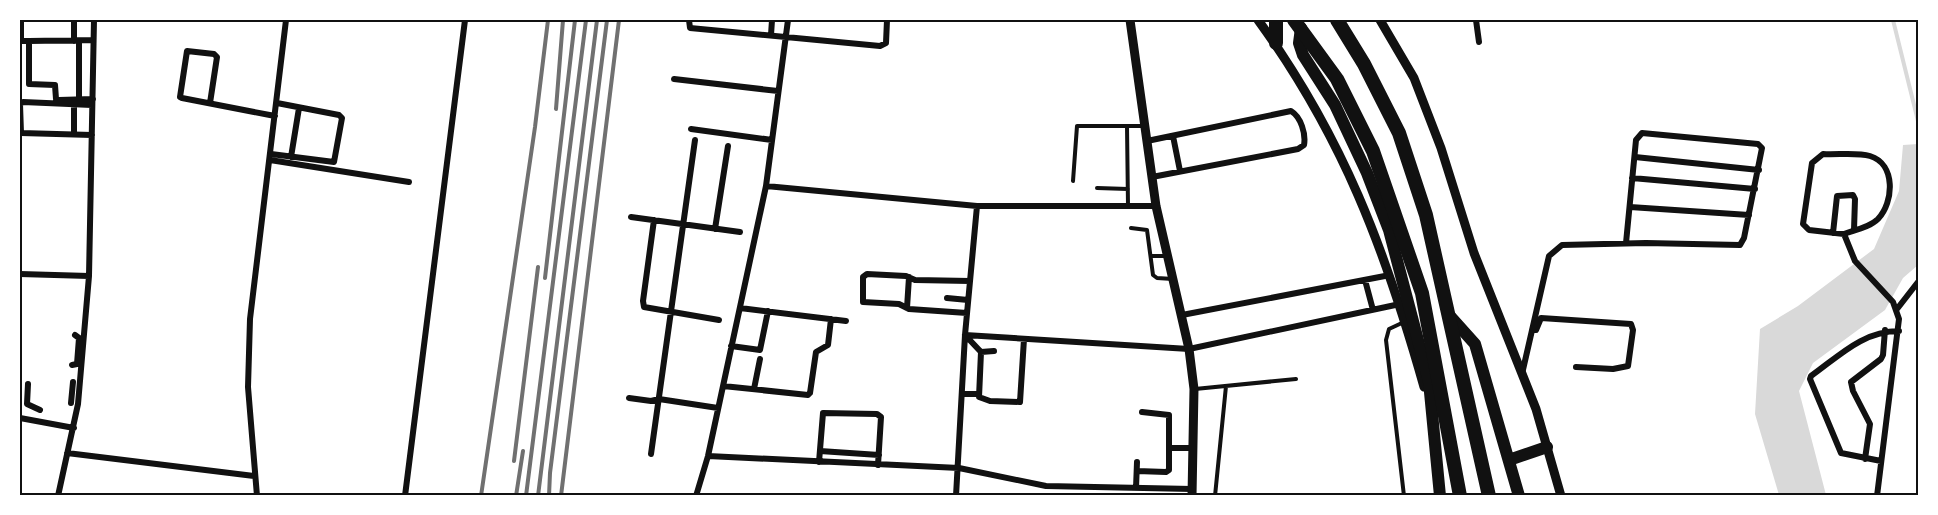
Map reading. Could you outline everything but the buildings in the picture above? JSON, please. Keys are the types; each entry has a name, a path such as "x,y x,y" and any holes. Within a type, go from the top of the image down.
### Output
{"highway":[{"path":"1276,20 1276,43"},
{"path":"1337,20 1364,64 1399,133 1426,214 1489,495"},
{"path":"1297,24 1303,55 1335,105 1367,173 1389,230 1430,382 1438,495"},
{"path":"1297,24 1337,79 1373,151 1422,293 1460,495"},
{"path":"1449,315 1475,344 1520,495"},
{"path":"1428,322 1424,387 1438,495"},
{"path":"1509,460 1547,447"}],"street":[{"path":"21,20 21,41 93,40"},
{"path":"74,20 77,102 74,134"},
{"path":"72,365 76,365 89,276 94,20"},
{"path":"257,495 248,387 250,319 286,20"},
{"path":"405,495 465,20"},
{"path":"689,20 690,28 880,46 886,43 887,20"},
{"path":"771,35 772,20"},
{"path":"696,495 708,456 766,186 788,20"},
{"path":"708,456 959,468 1046,486 1192,492 1194,389 1189,349 1156,206 1130,20"},
{"path":"1258,20 1276,43 1340,150 1390,275 1424,387"},
{"path":"1380,20 1414,78 1441,148 1474,253 1522,374 1561,495"},
{"path":"1476,20 1479,42"},
{"path":"29,41 29,84 55,85 57,100 77,102"},
{"path":"210,103 217,57 214,54 187,51 179,95 210,103 275,116"},
{"path":"674,79 778,91"},
{"path":"92,102 23,102 20,104 21,133 92,135"},
{"path":"270,157 291,157 331,163 336,160 341,116 277,103"},
{"path":"291,157 299,108"},
{"path":"1147,141 1291,111 1298,117 1305,140 1304,145 1298,149 1152,177"},
{"path":"691,129 772,140"},
{"path":"1522,374 1549,256 1562,245 1626,243 1740,245 1755,189 1762,148 1758,144 1642,133 1636,140 1626,243"},
{"path":"1173,136 1180,171"},
{"path":"651,454 695,140"},
{"path":"715,229 728,146"},
{"path":"1823,154 1870,156 1890,174 1885,207 1878,219 1854,231 1844,234 1833,233 1809,231 1803,224 1812,163 1823,154"},
{"path":"270,157 409,182"},
{"path":"1635,157 1758,170"},
{"path":"1632,178 1755,189"},
{"path":"766,186 977,206 1156,206"},
{"path":"1833,233 1840,194 1853,195 1856,200 1854,231"},
{"path":"956,495 965,335 977,206"},
{"path":"1630,207 1749,215"},
{"path":"631,217 740,232"},
{"path":"654,220 643,304 647,309 720,320"},
{"path":"1844,234 1856,261 1897,309 1899,331 1877,495"},
{"path":"20,274 89,276"},
{"path":"967,313 863,302 864,274 909,277 915,280 970,281"},
{"path":"1182,315 1390,275"},
{"path":"907,308 909,277"},
{"path":"1365,280 1374,310"},
{"path":"1897,309 1918,282"},
{"path":"947,298 968,300"},
{"path":"965,335 1189,349 1400,304"},
{"path":"740,308 846,321"},
{"path":"731,346 760,350 768,312"},
{"path":"1532,330 1536,330 1541,318 1630,324 1633,330 1628,366 1612,369 1576,367"},
{"path":"723,386 804,395 810,393 816,352 827,348 831,319"},
{"path":"1881,461 1841,453 1810,380 1811,376 1865,337 1885,330 1899,331"},
{"path":"1865,459 1870,424 1853,391 1851,382 1876,364 1883,355 1885,330"},
{"path":"58,495 76,415 72,403 79,338 75,335"},
{"path":"965,335 981,352 979,394"},
{"path":"962,394 979,394 990,401 1020,402 1024,339"},
{"path":"981,352 994,351"},
{"path":"1883,355 1896,355"},
{"path":"754,389 760,359"},
{"path":"28,384 27,404 40,410"},
{"path":"629,398 651,401 659,399 718,408"},
{"path":"1137,471 1168,471 1169,415 1143,412"},
{"path":"819,462 823,413 877,414 881,417 879,465"},
{"path":"66,414 76,415"},
{"path":"20,418 74,428"},
{"path":"1169,448 1193,448"},
{"path":"820,451 879,454"},
{"path":"67,453 254,476"},
{"path":"1136,488 1137,462"}],"lane":[{"path":"1073,181 1077,126 1145,126"},
{"path":"1127,126 1128,206"},
{"path":"1097,188 1128,189"},
{"path":"1131,228 1146,229 1153,274 1157,278 1173,279"},
{"path":"1151,256 1168,256"},
{"path":"1404,495 1388,369 1387,332 1392,327 1405,322"},
{"path":"1380,370 1388,369"},
{"path":"1194,389 1296,379"},
{"path":"1215,495 1226,386"}],"shaded area":[{"path":"1918,144 1918,265 1903,278 1885,310 1813,363 1799,391 1826,495 1779,495 1755,414 1760,329 1798,306 1874,249 1899,191 1903,145"}],"waterway":[{"path":"1893,20 1918,121"}],"railway":[{"path":"481,496 535,127 548,20"},
{"path":"556,109 563,20"},
{"path":"545,278 575,20"},
{"path":"526,496 586,20"},
{"path":"538,496 597,20"},
{"path":"549,496 607,20"},
{"path":"561,496 619,20"},
{"path":"514,461 538,267"},
{"path":"516,496 523,451"}]}
